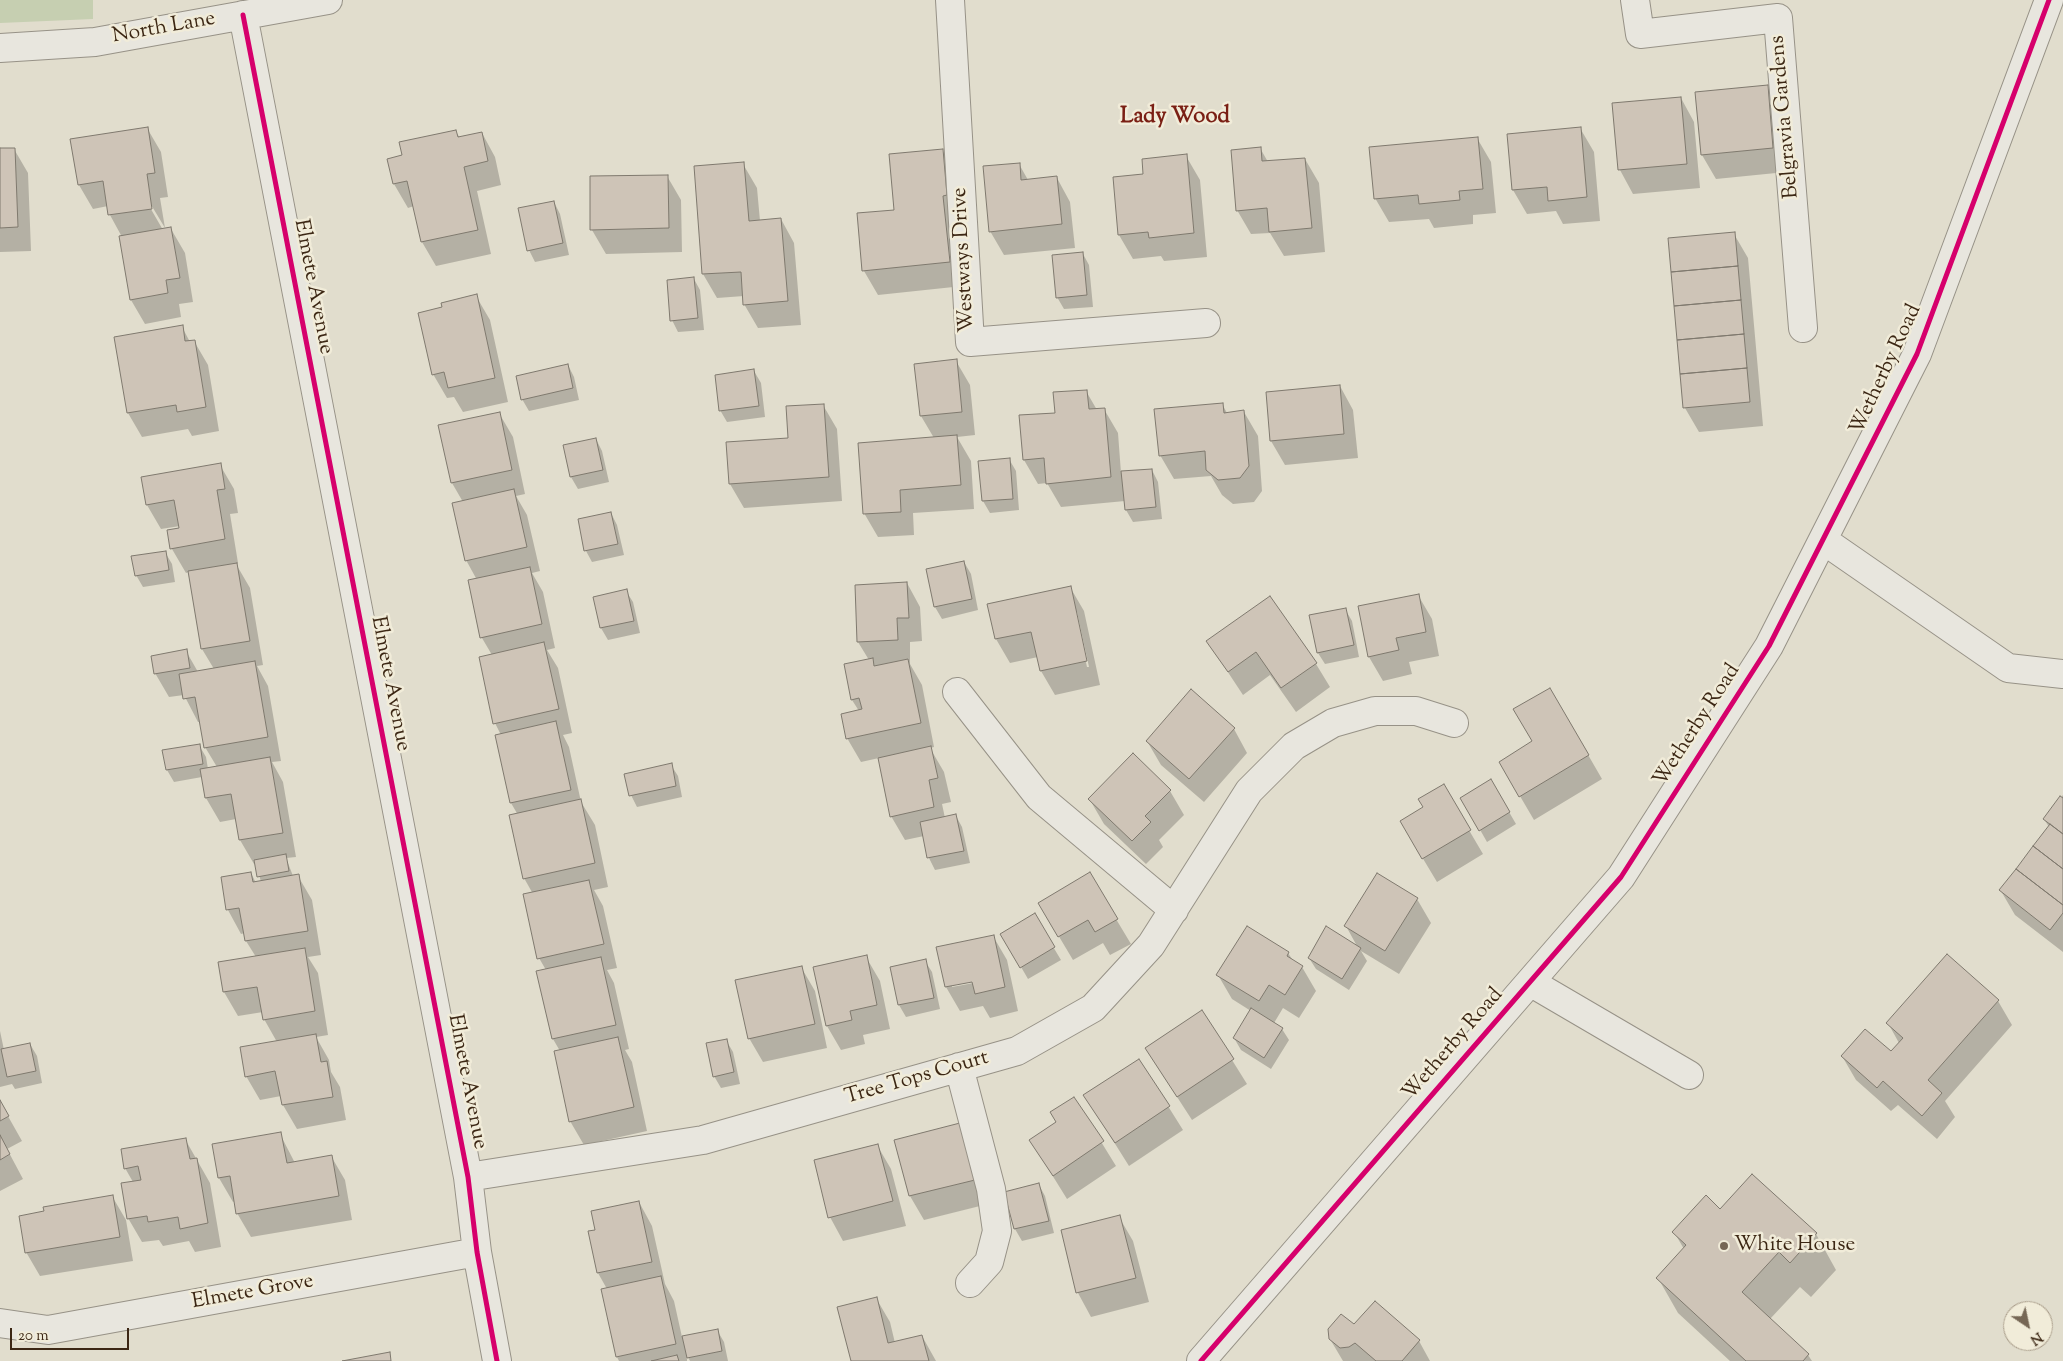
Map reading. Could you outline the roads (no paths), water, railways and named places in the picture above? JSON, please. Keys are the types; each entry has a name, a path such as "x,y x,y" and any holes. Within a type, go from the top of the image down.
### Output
{"street":[{"name":"North Lane","path":"0,48 96,42 328,0"},
{"name":"Westways Drive","path":"950,0 970,342 1206,323"},
{"name":"Belgravia Gardens","path":"1635,0 1640,34 1778,18 1803,328"},
{"name":"Wetherby Road","path":"1201,1361 1621,877 1769,646 1917,354 2049,0"},
{"name":"Elmete Avenue","path":"243,15 468,1177 477,1252 497,1361"},
{"path":"1823,540 2008,668 2063,674"},
{"path":"957,692 1039,796 1174,910"},
{"name":"Tree Tops Court","path":"468,1177 703,1140 1018,1051 1093,1008 1151,945 1249,791 1294,746 1332,723 1375,711 1416,711 1454,723"},
{"path":"1530,982 1689,1075"},
{"path":"959,1067 991,1190 998,1231 989,1262 970,1283"},
{"name":"Elmete Grove","path":"0,1323 48,1330 477,1252"}],"place":[{"name":"White House","path":"1724,1246"}],"district":[{"name":"Lady Wood","path":"1175,118"}]}
